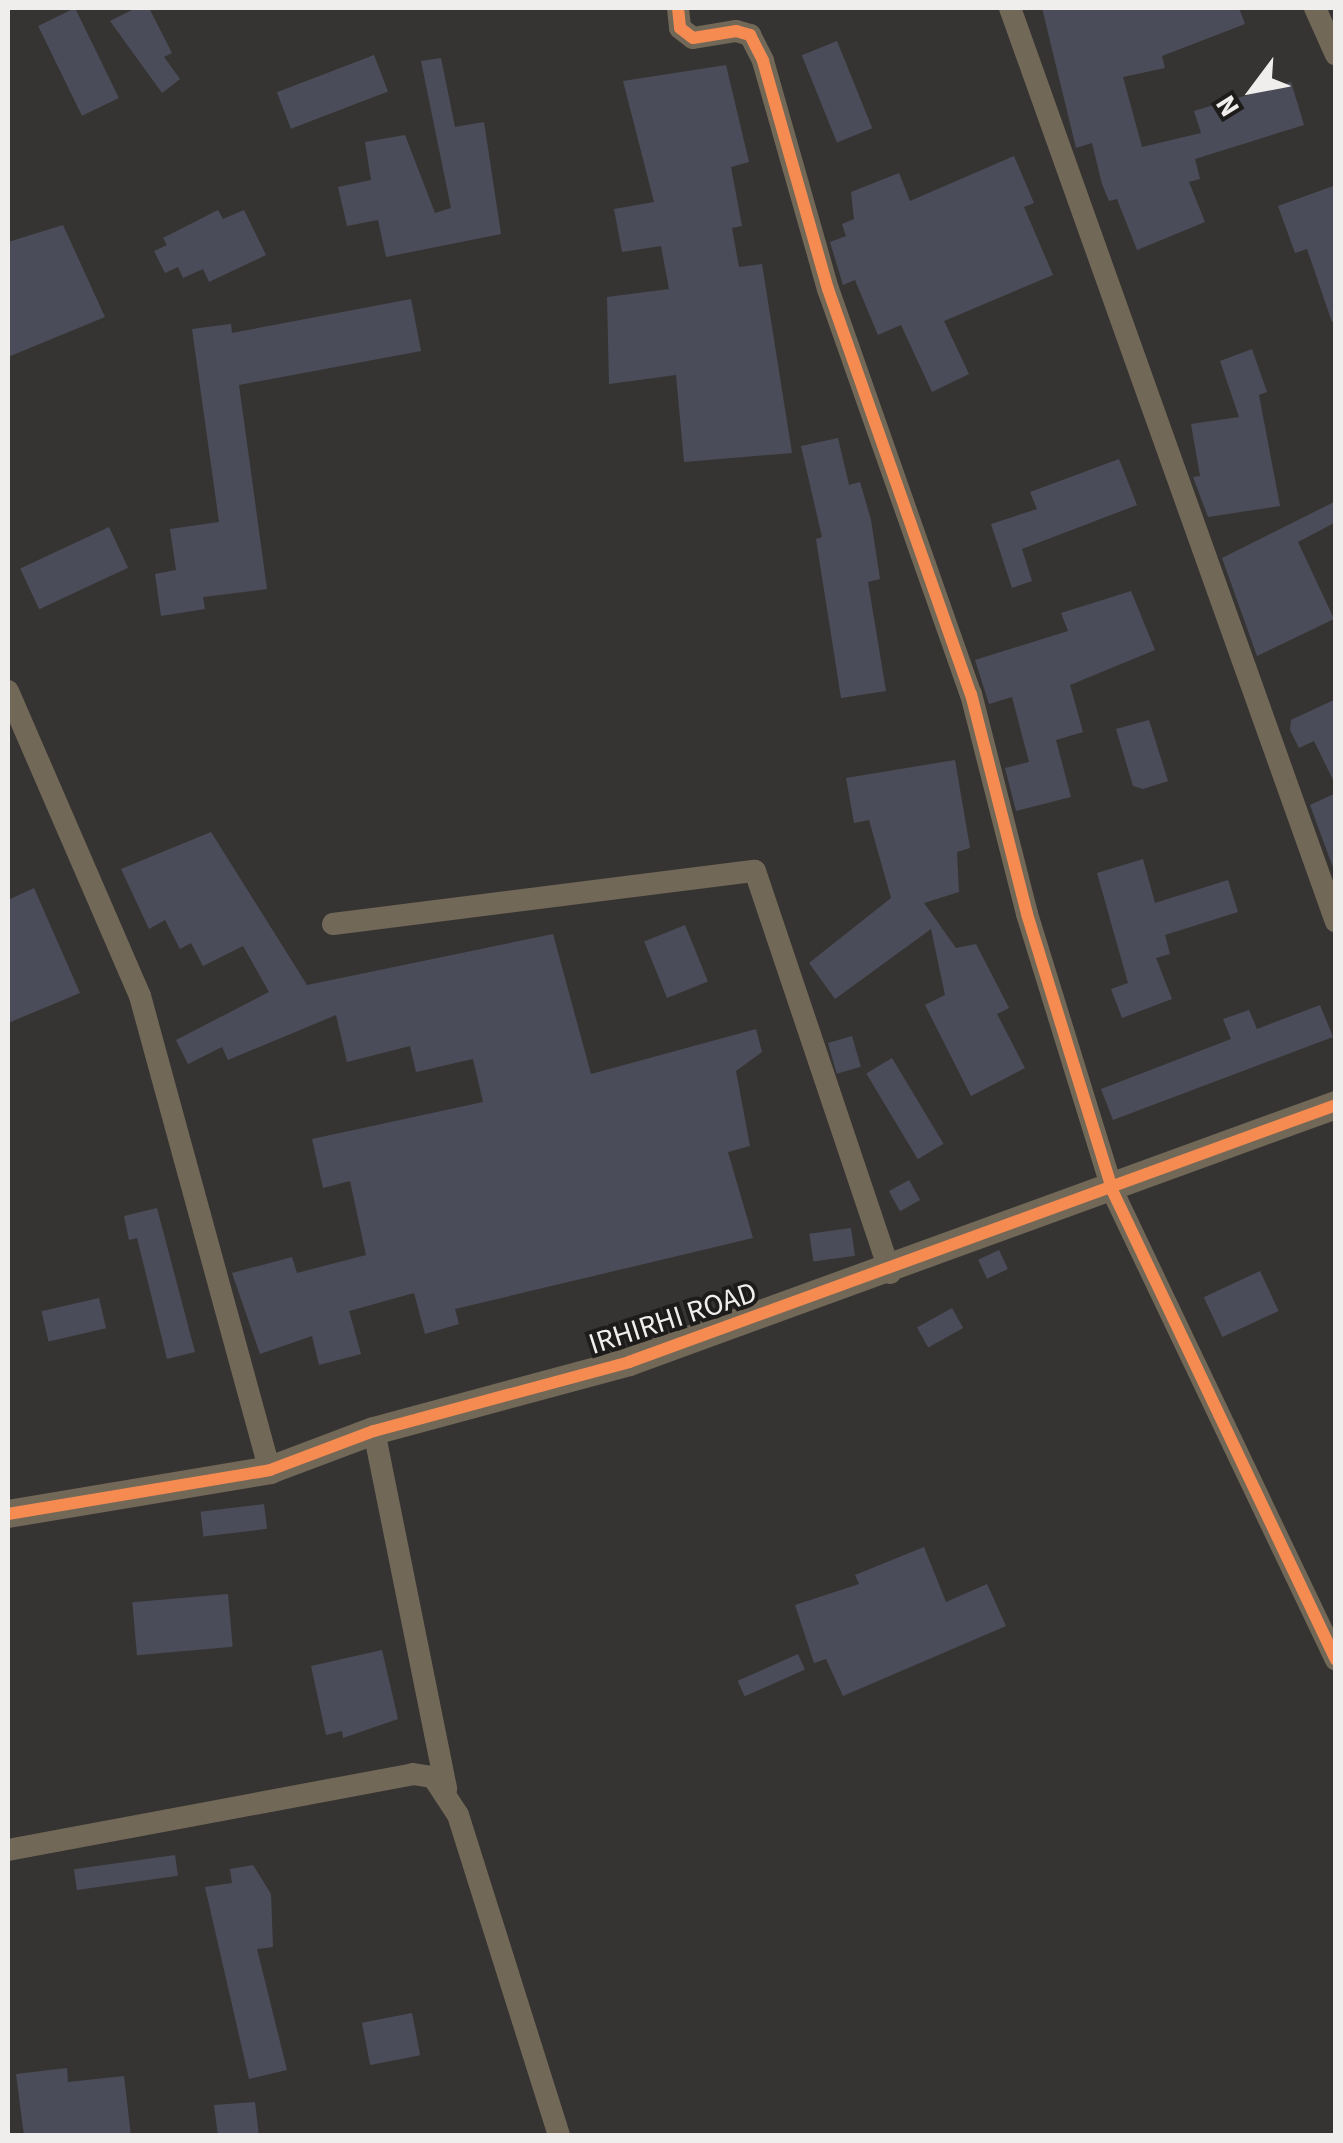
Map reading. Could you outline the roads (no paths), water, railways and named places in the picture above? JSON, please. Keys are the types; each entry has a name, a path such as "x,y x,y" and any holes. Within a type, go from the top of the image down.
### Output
{"street":[{"path":"678,8 680,28 693,38 736,30 750,35 763,61 828,290 972,694 1026,914 1114,1192 1336,1660"},
{"path":"1010,8 1336,922"},
{"path":"1315,8 1336,55"},
{"path":"8,691 140,996 270,1470"},
{"path":"333,924 755,871 890,1273"},
{"name":"IRHIRHI ROAD","path":"8,1514 270,1470 374,1432 630,1362 1114,1192 1336,1105"},
{"path":"374,1432 446,1789 559,2136"},
{"path":"8,1850 413,1774 446,1789"}]}
